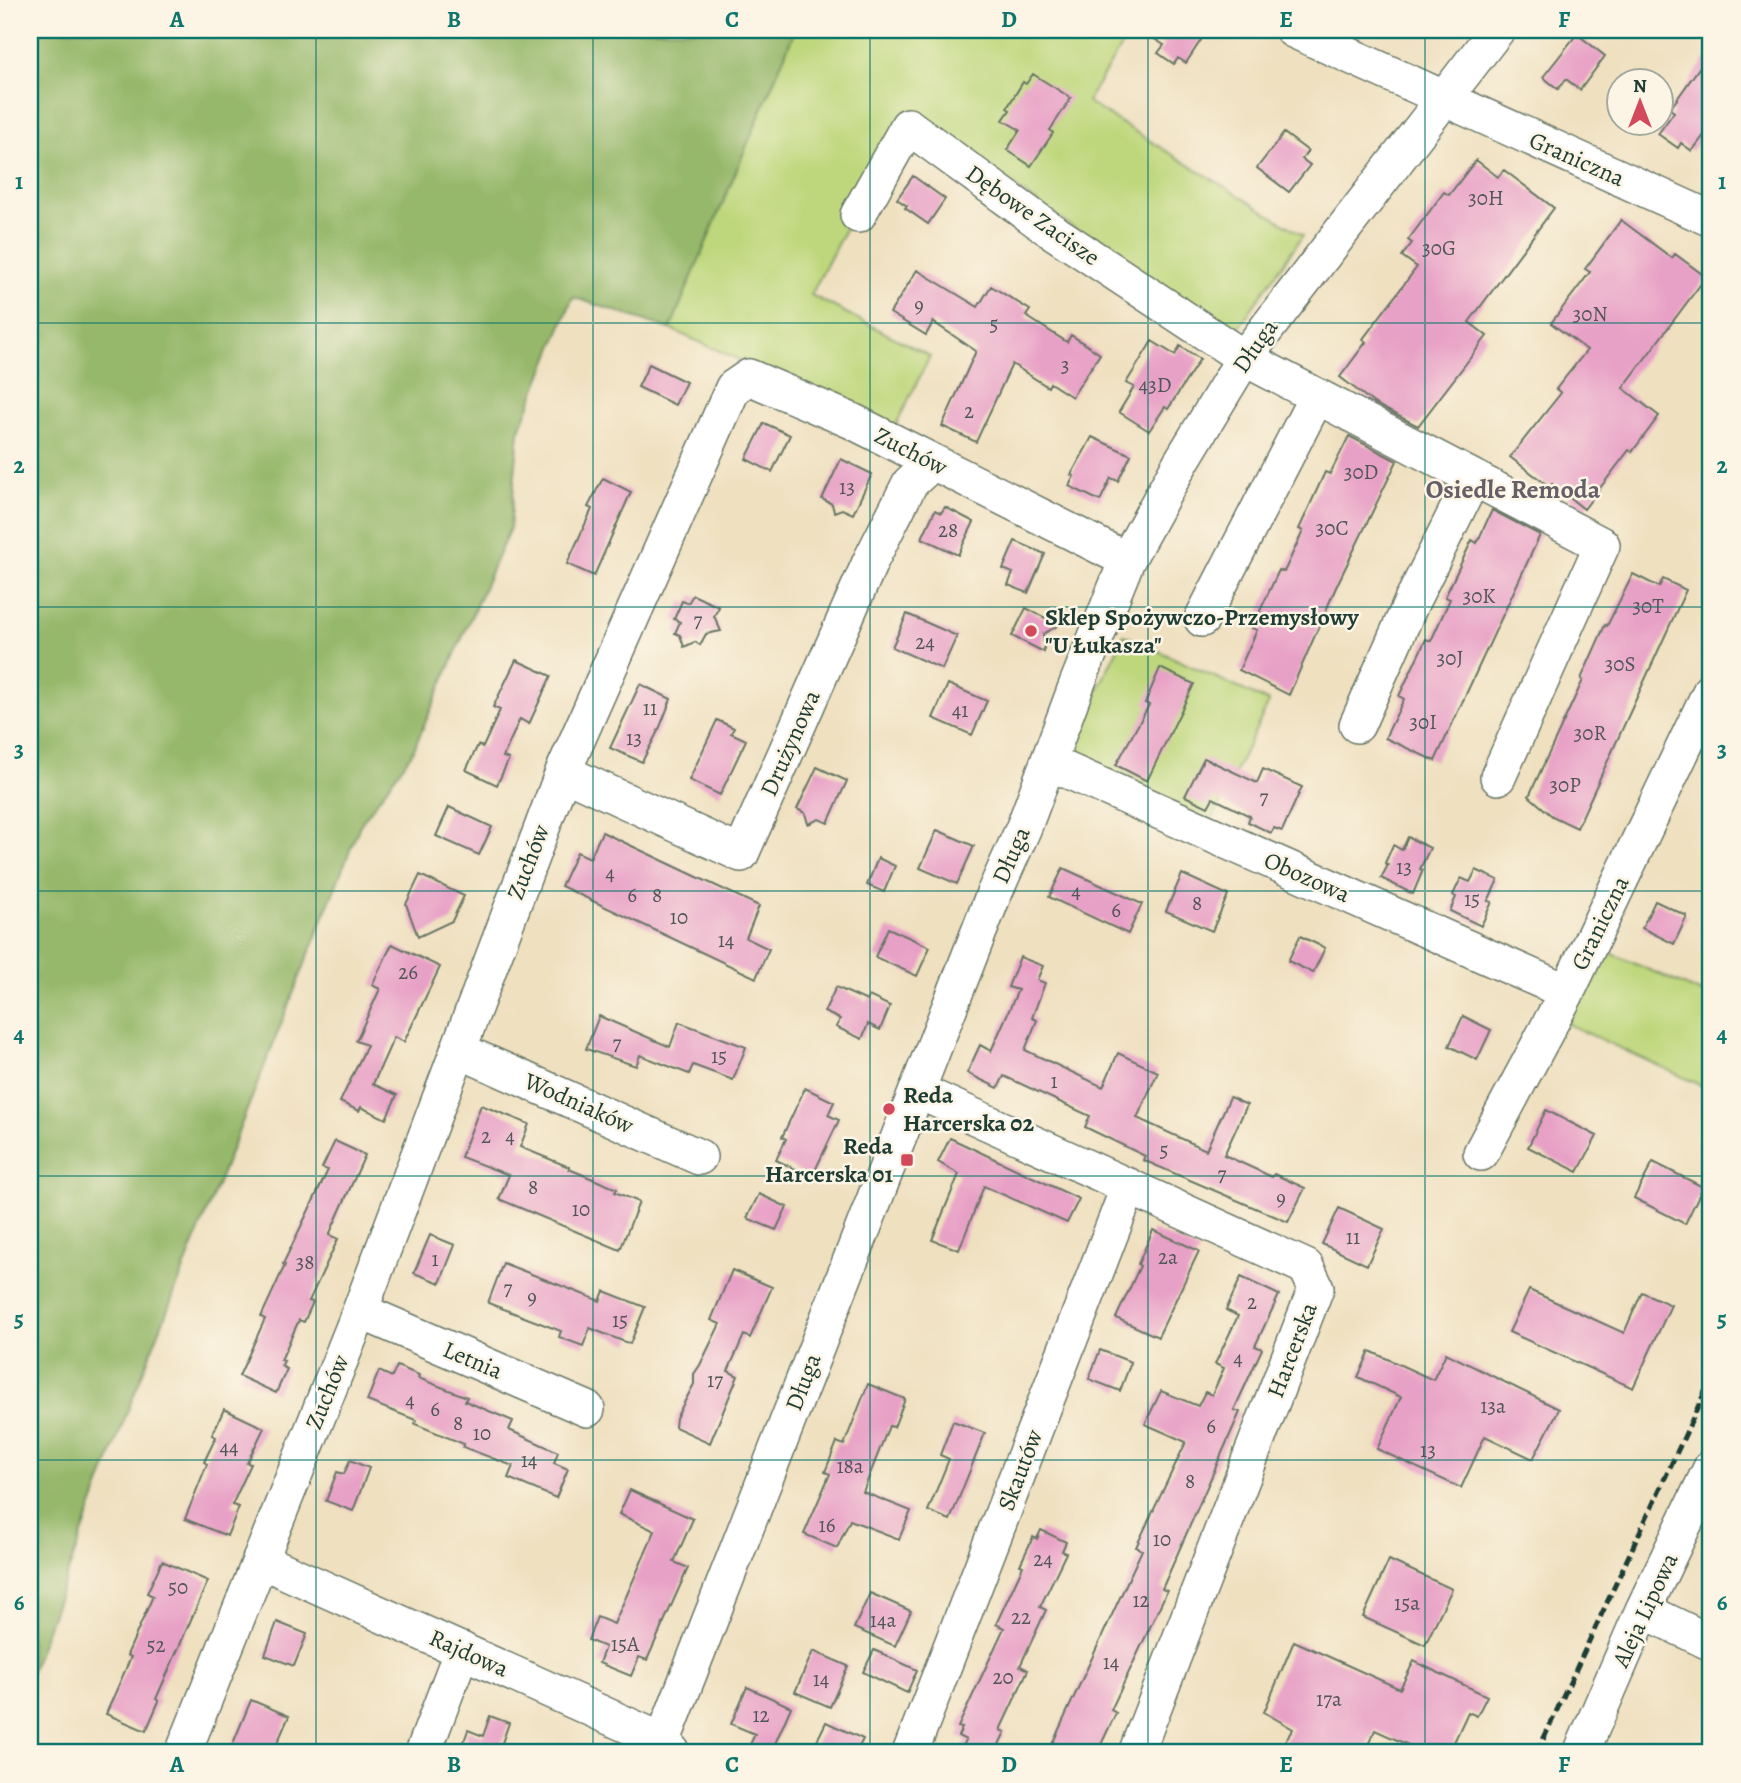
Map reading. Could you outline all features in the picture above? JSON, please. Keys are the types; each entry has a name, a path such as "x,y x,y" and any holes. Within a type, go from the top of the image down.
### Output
{"street":[{"name":"Graniczna","path":"1293,30 1711,219"},
{"name":"Długa","path":"664,1749 918,1091 1128,559 1181,462 1244,358 1497,30"},
{"name":"Dębowe Zacisze","path":"858,215 908,126 1049,229 1244,358"},
{"path":"1244,358 1601,545 1498,777"},
{"name":"Zuchów","path":"183,1753 360,1311 563,772 733,388 749,377 852,421 1128,559"},
{"path":"1202,619 1317,396"},
{"name":"Drużynowa","path":"563,772 741,854 871,559 910,482 933,462"},
{"path":"1357,725 1412,601 1473,478"},
{"name":"Graniczna","path":"1480,1153 1567,992 1711,690"},
{"name":"Obozowa","path":"1048,762 1567,992"},
{"name":"Wodniaków","path":"458,1050 699,1157"},
{"name":"Harcerska","path":"918,1091 1306,1267 1316,1288 1136,1753"},
{"name":"Skautów","path":"910,1753 1129,1186"},
{"name":"Letnia","path":"360,1311 587,1409"},
{"name":"Aleja Lipowa","path":"1581,1753 1643,1610 1711,1468"},
{"name":"Rajdowa","path":"260,1559 462,1650 664,1749"},
{"path":"1643,1610 1711,1643"},
{"path":"423,1753 462,1650"}],"green space":[{"path":"30,30 795,30 670,329 573,297 519,432 510,528 412,753 360,825 126,1415 30,1675"},
{"path":"795,30 1131,30 1087,102 1303,235 1231,338 906,111 811,295 930,356 894,429 670,329"},
{"path":"1124,635 1269,702 1210,824 1067,755"},
{"path":"1599,948 1711,997 1711,1090 1563,1022"}],"building":[{"path":"1140,30 1185,30 1201,40 1186,63 1178,58 1174,64 1158,53 1164,45"},
{"path":"1577,34 1605,56 1580,90 1566,79 1558,89 1543,77"},
{"path":"1711,51 1711,126 1692,151 1681,143 1678,148 1661,136 1674,136 1674,103"},
{"path":"1033,74 1071,98 1050,130 1053,133 1031,166 1007,150 1020,130 1003,120 1023,82 1026,84"},
{"path":"1284,133 1308,151 1302,159 1310,165 1289,192 1257,168"},
{"path":"1476,160 1498,177 1504,170 1554,208 1469,322 1487,336 1418,426 1375,404 1340,377 1366,342 1363,339 1417,267 1402,256 1412,243 1408,240 1444,192 1449,195"},
{"path":"913,176 945,199 928,224 897,199"},
{"path":"1621,220 1672,258 1675,254 1706,277 1623,388 1659,416 1584,509 1510,457 1561,393 1556,389 1587,350 1551,323 1590,272 1585,269"},
{"path":"917,270 978,307 991,286 1030,310 1026,316 1067,342 1071,335 1100,354 1072,397 1050,383 1048,387 1012,364 976,442 942,426 976,351 933,322 926,335 890,313"},
{"path":"1152,341 1175,355 1180,346 1200,359 1168,409 1165,407 1149,431 1119,412 1134,387 1126,383"},
{"path":"649,364 686,382 675,405 638,387"},
{"path":"764,423 790,435 772,472 746,459"},
{"path":"1349,436 1397,461 1337,585 1289,695 1239,670 1257,630 1252,628 1279,570 1284,572 1303,531 1299,529 1325,472 1330,474"},
{"path":"1092,437 1131,455 1118,481 1111,478 1100,501 1069,486 1074,476 1071,475"},
{"path":"841,459 872,474 853,514 842,509 834,512 832,504 822,499"},
{"path":"603,478 631,492 594,576 567,564 592,509 588,507"},
{"path":"945,507 974,522 958,555 922,538 935,510 941,513"},
{"path":"1492,510 1540,535 1435,761 1385,738 1404,699 1399,696 1426,639 1431,641 1450,599 1445,597 1472,540 1477,543"},
{"path":"1015,541 1045,554 1028,593 1008,585 1013,573 1003,569"},
{"path":"1633,574 1659,587 1663,579 1686,590 1577,828 1552,816 1529,796 1583,680 1581,679 1605,625 1607,626"},
{"path":"693,595 719,607 714,616 721,631 706,634 700,645 695,642 684,647 680,635 675,633 680,622 674,619 682,601 688,603"},
{"name":"Sklep Spożywczo-Przemysłowy \"U Łukasza\"","path":"1026,608 1059,625 1043,634 1044,652 1012,636"},
{"path":"907,614 957,636 942,669 892,647"},
{"path":"516,660 551,676 529,724 520,719 503,757 509,759 497,785 466,770 478,745 483,747 500,710 493,707"},
{"path":"1160,668 1194,684 1147,781 1116,765 1149,705 1145,703"},
{"path":"640,684 671,699 642,762 610,748"},
{"path":"948,684 987,701 972,735 933,718"},
{"path":"717,720 734,728 731,733 746,740 720,795 689,780"},
{"path":"1204,758 1257,783 1263,769 1302,787 1282,831 1274,828 1271,833 1248,822 1250,816 1213,798 1208,807 1185,796"},
{"path":"817,767 847,781 828,823 819,819 808,824 805,813 797,809"},
{"path":"449,807 492,827 479,855 436,836"},
{"path":"937,830 974,846 957,884 920,868"},
{"path":"602,832 759,906 746,938 769,949 756,978 561,886 577,852 590,858"},
{"path":"1408,837 1430,848 1420,869 1423,870 1413,894 1381,878 1388,865 1385,863 1393,845 1402,850"},
{"path":"878,858 895,866 884,892 867,885"},
{"path":"1063,868 1142,904 1128,934 1049,897"},
{"path":"1476,870 1498,880 1488,901 1492,902 1481,926 1450,911 1456,897 1453,895 1461,878 1470,882"},
{"path":"1182,874 1228,895 1212,931 1166,911"},
{"path":"420,875 464,896 452,921 418,937 406,904"},
{"path":"1655,901 1687,916 1674,944 1642,928"},
{"path":"888,928 930,947 917,976 875,957"},
{"path":"1300,936 1325,948 1313,973 1288,961"},
{"path":"392,944 440,967 404,1042 394,1037 373,1084 397,1095 386,1119 361,1107 359,1111 340,1102 367,1045 356,1041 380,989 372,985"},
{"path":"1020,957 1043,966 1037,980 1045,983 1032,1018 1037,1020 1025,1050 1103,1087 1118,1053 1158,1072 1137,1118 1206,1150 1230,1097 1247,1105 1224,1155 1272,1177 1274,1174 1305,1188 1288,1222 1143,1160 1145,1156 1085,1127 1090,1116 1004,1076 998,1088 967,1073 980,1045 991,1051 1018,990 1008,987"},
{"path":"836,987 867,1001 869,996 890,1006 880,1030 868,1024 862,1039 836,1027 840,1019 824,1012"},
{"path":"599,1016 670,1047 679,1022 746,1047 733,1080 693,1065 689,1074 640,1055 636,1066 586,1049"},
{"path":"1463,1016 1491,1030 1477,1060 1449,1046"},
{"path":"805,1088 834,1102 828,1115 839,1120 812,1177 776,1160 786,1139 782,1137"},
{"path":"481,1105 529,1124 520,1147 617,1189 615,1192 639,1202 620,1250 499,1199 509,1175 461,1157"},
{"path":"1546,1110 1597,1136 1578,1172 1528,1147"},
{"path":"950,1138 1079,1199 1067,1223 984,1186 959,1250 932,1240 959,1174 938,1162"},
{"path":"335,1141 365,1155 329,1235 338,1239 309,1301 313,1302 304,1322 299,1320 281,1360 284,1361 281,1366 287,1369 276,1393 239,1376 265,1319 261,1317 285,1265 283,1264 328,1170 322,1168"},
{"path":"1653,1162 1703,1187 1685,1224 1634,1198"},
{"path":"759,1194 787,1207 776,1230 747,1218"},
{"path":"1339,1208 1384,1229 1367,1265 1322,1244"},
{"path":"1153,1230 1199,1251 1158,1337 1116,1318"},
{"path":"430,1235 455,1245 440,1283 414,1273"},
{"path":"503,1263 600,1301 604,1291 645,1307 630,1344 590,1328 583,1346 559,1337 561,1331 488,1303"},
{"path":"732,1270 772,1287 750,1338 744,1335 728,1371 738,1376 710,1443 675,1427 676,1418 694,1384 694,1374 720,1324 711,1320"},
{"path":"1241,1277 1279,1295 1255,1346 1262,1349 1234,1410 1240,1412 1162,1589 1167,1591 1111,1710 1116,1713 1097,1753 1048,1753 1142,1550 1136,1547 1186,1442 1145,1424 1161,1391 1198,1406 1205,1392 1212,1395 1224,1368 1215,1364 1238,1316 1226,1310"},
{"path":"1529,1290 1624,1333 1642,1292 1671,1305 1633,1388 1509,1332"},
{"path":"1100,1350 1131,1362 1120,1391 1089,1379"},
{"path":"1370,1351 1433,1380 1446,1353 1559,1409 1533,1459 1485,1436 1461,1488 1377,1449 1401,1397 1358,1377"},
{"path":"397,1366 419,1375 418,1378 467,1397 465,1401 513,1421 509,1430 558,1452 554,1463 568,1469 556,1498 508,1478 513,1466 463,1447 464,1444 415,1424 416,1420 367,1401 379,1371 392,1377"},
{"path":"868,1384 905,1399 894,1427 889,1426 863,1492 911,1511 899,1539 850,1520 837,1548 804,1534 830,1474 825,1472 837,1442 844,1445"},
{"path":"224,1409 264,1428 247,1463 251,1464 232,1505 239,1507 227,1536 185,1519 207,1464 204,1462 216,1437 212,1435"},
{"path":"953,1421 985,1433 950,1520 928,1511 949,1459 940,1455"},
{"path":"350,1460 369,1468 353,1511 326,1501 337,1472 344,1474"},
{"path":"630,1490 693,1519 674,1562 688,1568 647,1660 639,1657 631,1676 599,1663 605,1647 588,1640 597,1617 614,1624 655,1531 619,1514"},
{"path":"1041,1530 1066,1542 1062,1551 1066,1553 1040,1607 1046,1610 1020,1666 1028,1670 1000,1730 1005,1732 995,1753 960,1753 966,1740 958,1736 962,1728 958,1727 1004,1628 996,1624 1023,1566 1020,1565 1033,1537 1037,1539"},
{"path":"1389,1560 1452,1589 1425,1645 1363,1617"},
{"path":"162,1561 208,1581 156,1699 159,1701 146,1731 106,1714 131,1657 127,1655 153,1596 147,1593"},
{"path":"870,1593 911,1611 895,1646 854,1628"},
{"path":"277,1622 307,1634 294,1666 265,1655"},
{"path":"1294,1641 1400,1689 1414,1661 1487,1696 1477,1716 1468,1712 1449,1753 1426,1753 1375,1730 1364,1753 1310,1753 1284,1742 1293,1729 1264,1712"},
{"path":"874,1650 917,1670 907,1693 863,1672"},
{"path":"813,1651 848,1666 830,1707 795,1692"},
{"path":"747,1687 791,1707 771,1753 746,1753 755,1734 731,1724"},
{"path":"251,1700 289,1716 273,1753 229,1753"},
{"path":"490,1716 509,1723 502,1743 524,1753 460,1753 468,1730 483,1736"},
{"path":"826,1722 863,1739 856,1753 811,1753"}],"railway":[{"path":"1537,1753 1711,1379"}],"place":[{"name":"Sklep Spożywczo-Przemysłowy \"U Łukasza\"","path":"1031,631"},
{"name":"Reda Harcerska 02","path":"889,1109"},
{"name":"Reda Harcerska 01","path":"907,1160"}],"district":[{"name":"Osiedle Remoda","path":"1513,489"}]}
